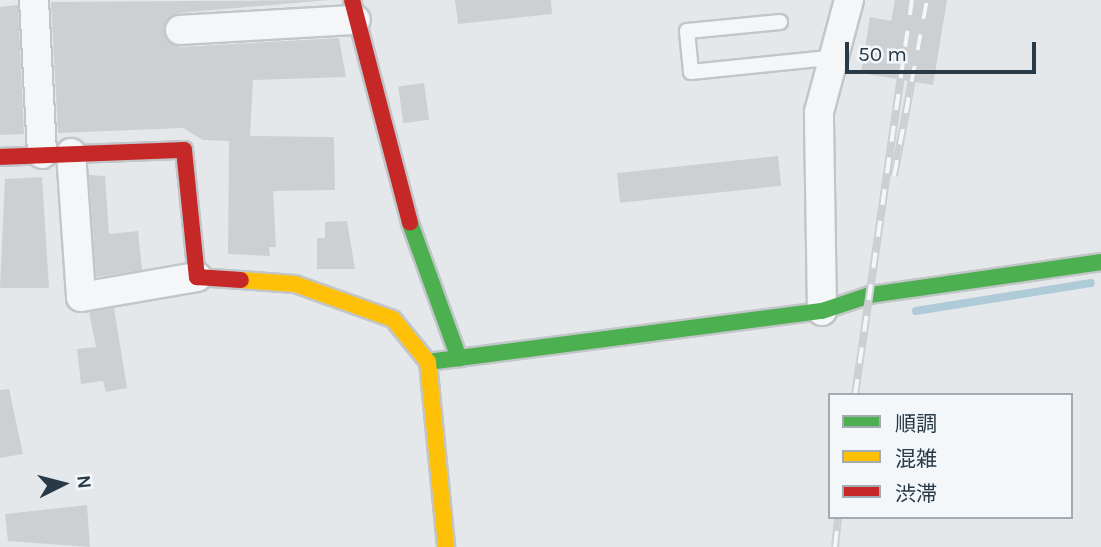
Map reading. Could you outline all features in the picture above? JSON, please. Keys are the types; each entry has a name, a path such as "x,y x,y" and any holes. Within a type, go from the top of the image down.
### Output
{"street":[{"path":"34,0 42,154"},
{"path":"822,312 816,152 828,58 849,0"},
{"path":"180,30 354,10 406,211 459,358"},
{"path":"0,157 184,150 197,277"},
{"path":"71,153 81,297 197,277 295,284 361,303 393,319 428,362 446,547"},
{"path":"428,362 822,312 870,295 1101,262"}],"lane":[{"path":"780,22 687,31 691,72 828,58"}],"building":[{"path":"330,0 179,13 165,23 166,38 180,47 339,38 346,77 253,80 250,136 334,137 335,190 273,191 276,247 269,247 270,256 228,254 229,141 203,140 183,128 58,133 51,2"},
{"path":"455,0 551,0 552,14 458,24"},
{"path":"895,0 947,0 933,85 861,73 870,17 891,21"},
{"path":"18,5 24,134 0,135 0,7"},
{"path":"424,83 429,120 403,123 398,87"},
{"path":"778,156 781,186 620,203 617,173"},
{"path":"89,175 105,176 109,234 138,231 142,270 96,277"},
{"path":"42,177 49,288 0,288 5,179"},
{"path":"347,221 355,269 317,269 317,238 325,238 325,222"},
{"path":"114,308 127,388 106,392 103,381 81,384 77,349 96,347 89,312"},
{"path":"9,389 23,454 0,458 0,390"},
{"path":"87,505 90,547 8,541 5,514"}],"waterway":[{"path":"916,311 1091,283"}],"railway":[{"path":"855,393 912,0"},
{"path":"894,176 927,0"},
{"path":"835,547 838,519"}],"traffic: fast":[{"path":"410,223 459,358"},
{"path":"428,362 822,311 870,295 1101,262"}],"traffic: slow":[{"path":"241,280 295,284 393,319 428,362 446,547"}],"traffic: jam":[{"path":"352,0 410,223"},
{"path":"0,157 184,150 197,277 241,280"}]}
